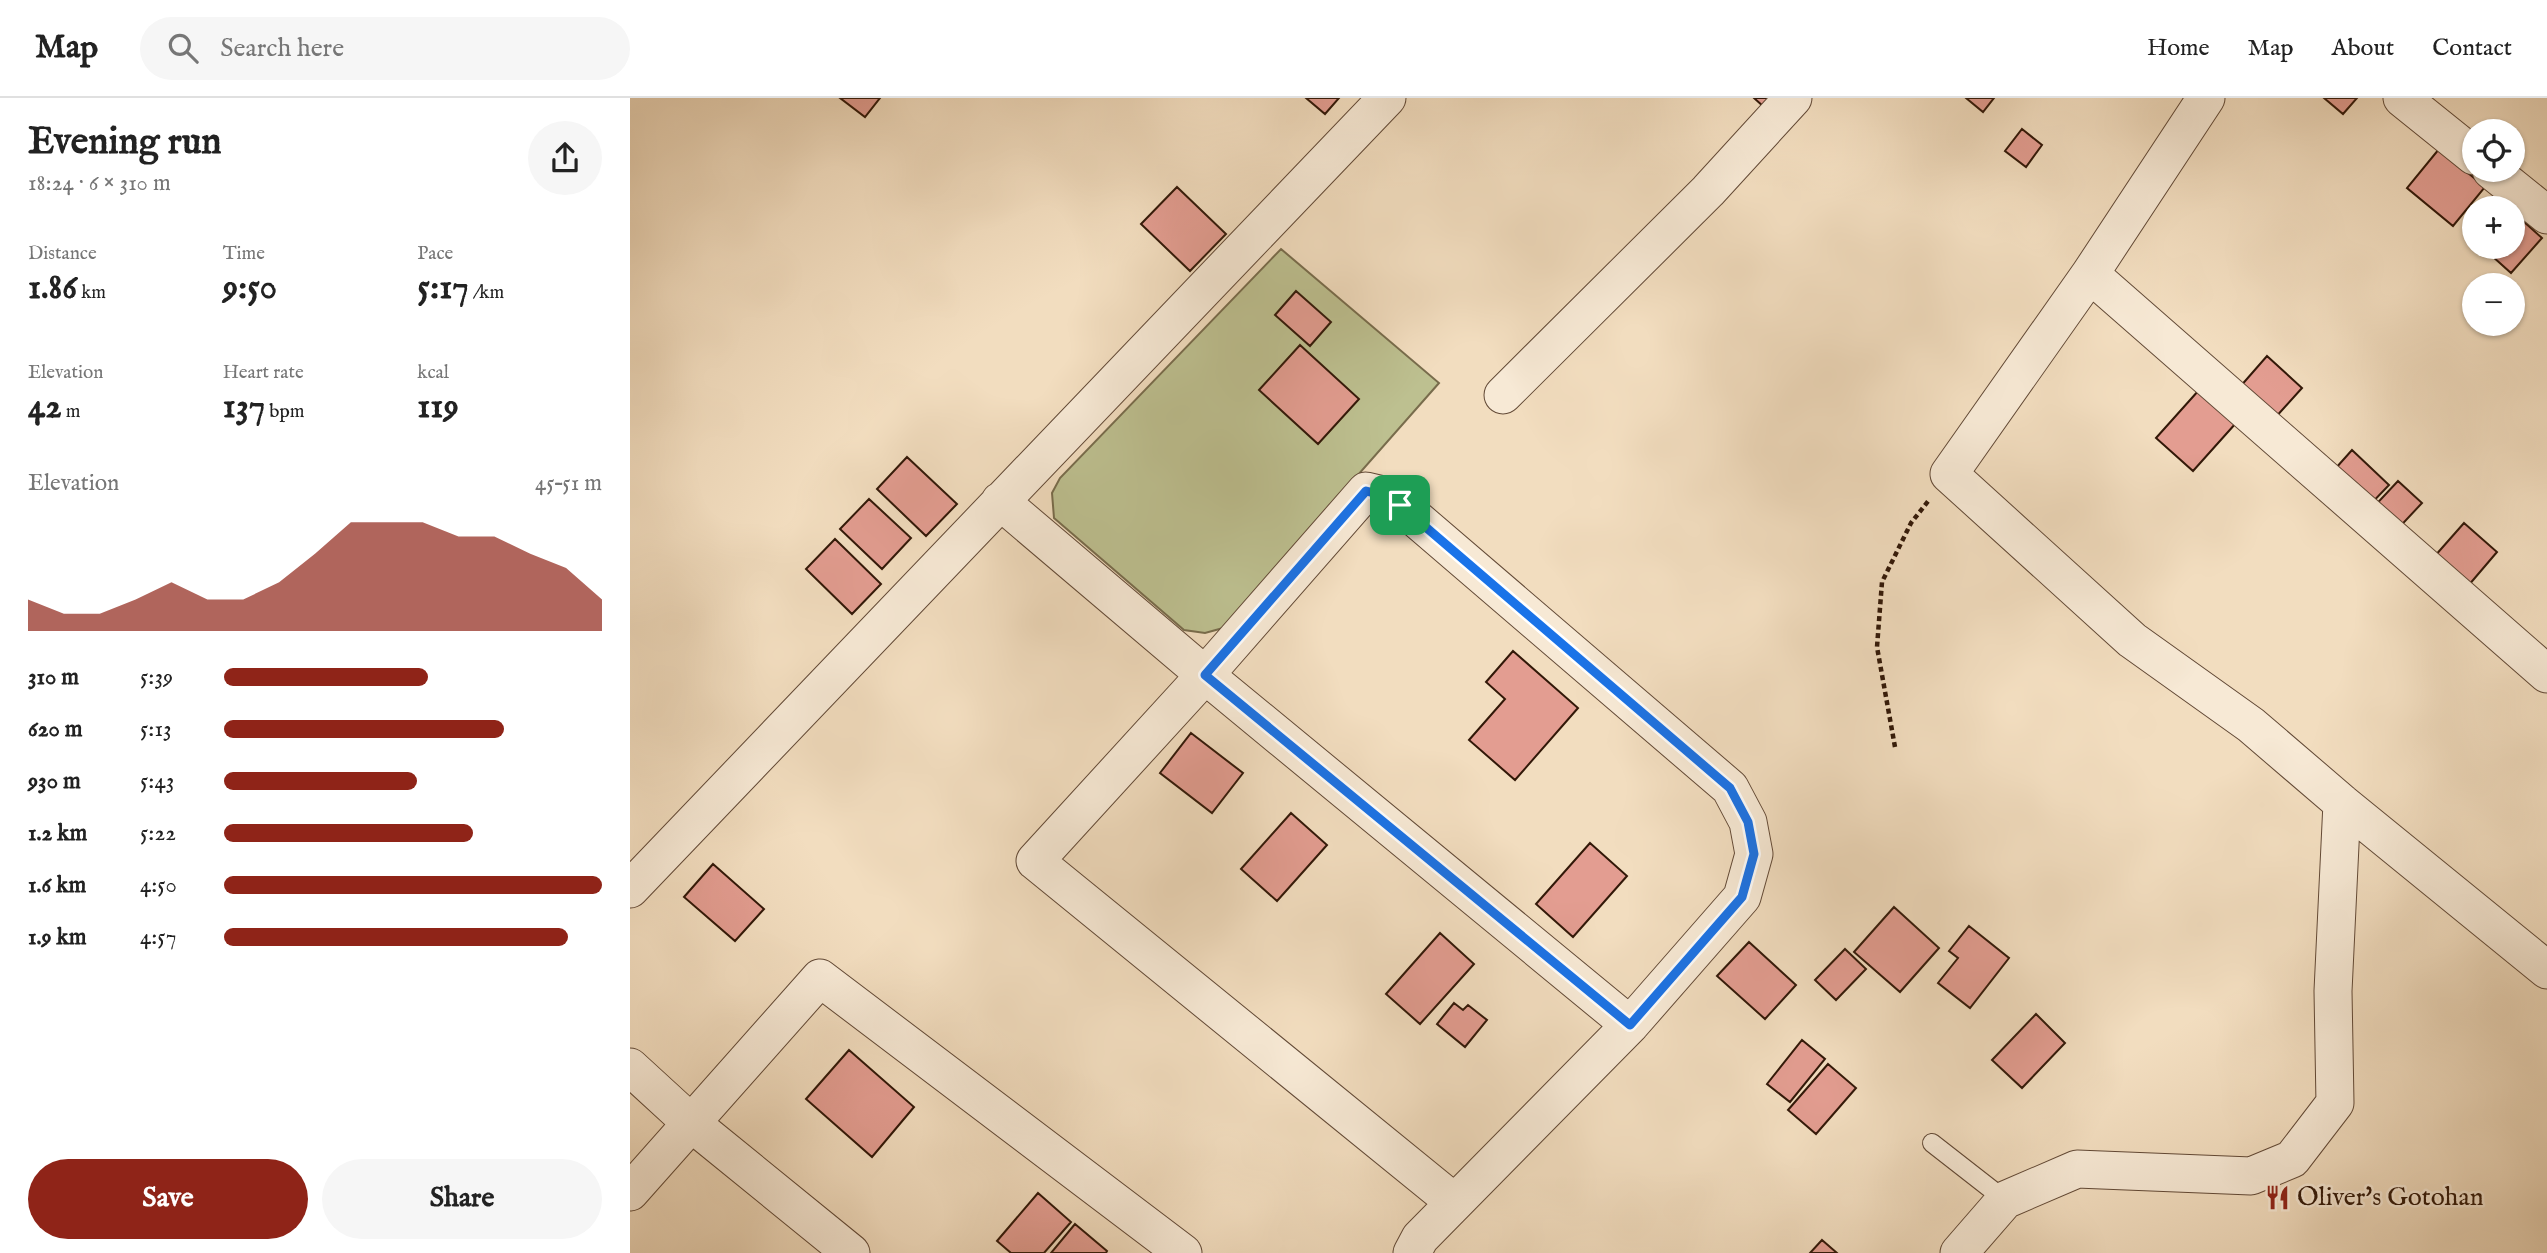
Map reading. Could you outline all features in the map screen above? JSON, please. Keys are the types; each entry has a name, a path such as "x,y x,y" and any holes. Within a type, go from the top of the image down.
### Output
{"street":[{"path":"630,888 1387,98"},
{"path":"1503,395 1708,191 1793,98"},
{"path":"2206,98 2090,274 1949,474 2132,640 2251,725 2547,970"},
{"path":"2426,105 2462,143"},
{"path":"2509,182 2543,205"},
{"path":"2090,274 2547,674"},
{"path":"1412,1253 1420,1238 1454,1202 1630,1025 1742,897 1754,854 1748,822 1730,788 1400,505 1382,495 1366,491 1205,675 1035,861 1454,1202"},
{"path":"1000,500 1205,675 1630,1025"},
{"path":"1959,1253 2005,1200 2077,1169 2250,1176 2292,1159 2335,1103 2333,991 2342,803"},
{"path":"630,1192 820,978 1183,1253"},
{"path":"630,1067 690,1122 850,1253"}],"lane":[{"path":"1932,1143 2005,1200"}],"path":[{"path":"1895,747 1877,647 1882,582 1911,523 1949,474"}],"green space":[{"path":"1281,249 1439,383 1223,628 1205,633 1184,630 1054,518 1052,493 1060,478"}],"building":[{"path":"840,98 880,98 865,117"},
{"path":"1306,98 1339,98 1325,114"},
{"path":"1754,98 1772,98 1764,107"},
{"path":"1966,98 1994,98 1983,112"},
{"path":"2324,98 2357,98 2343,114"},
{"path":"2022,129 2042,145 2026,167 2005,151"},
{"path":"2439,149 2462,168 2462,182 2479,182 2485,187 2478,196 2462,196 2462,215 2453,226 2407,188"},
{"path":"1177,187 1226,234 1190,271 1141,224"},
{"path":"2525,223 2542,238 2525,257"},
{"path":"2495,259 2523,259 2511,273"},
{"path":"1296,291 1331,322 1310,346 1275,315"},
{"path":"1300,345 1359,399 1318,444 1259,390"},
{"path":"2267,356 2302,388 2274,419 2239,388"},
{"path":"2199,390 2236,423 2193,471 2156,438"},
{"path":"2352,450 2389,485 2363,512 2327,478"},
{"path":"907,457 957,504 926,536 877,489"},
{"path":"2398,481 2422,503 2392,535 2369,512"},
{"path":"869,499 911,538 882,569 840,529"},
{"path":"2464,523 2497,552 2468,586 2434,557"},
{"path":"835,539 881,584 852,614 806,569"},
{"path":"1513,651 1578,708 1515,780 1469,740 1505,699 1486,682"},
{"path":"1191,733 1243,773 1212,813 1160,773"},
{"path":"1291,813 1327,845 1277,901 1241,869"},
{"path":"1590,843 1627,876 1573,937 1536,904"},
{"path":"713,864 764,909 735,941 684,897"},
{"path":"1894,907 1939,948 1900,992 1854,952"},
{"path":"1969,926 2009,958 1970,1008 1938,983 1958,958 1949,951"},
{"path":"1440,933 1474,964 1420,1024 1386,994"},
{"path":"1749,942 1796,985 1765,1019 1717,976"},
{"path":"1845,949 1866,969 1836,1000 1815,980"},
{"path":"1454,1003 1463,1010 1468,1005 1487,1020 1465,1047 1437,1024"},
{"path":"2036,1014 2065,1043 2022,1088 1992,1060"},
{"path":"1802,1040 1825,1059 1790,1102 1767,1084"},
{"path":"849,1050 914,1107 872,1157 806,1099"},
{"path":"1828,1064 1856,1088 1816,1134 1788,1110"},
{"path":"1038,1193 1071,1222 1044,1253 1011,1253 997,1241"},
{"path":"1075,1224 1107,1251 1106,1253 1051,1253"},
{"path":"1822,1240 1837,1253 1810,1253"}],"place":[{"name":"Oliver's Gotohan","path":"2277,1197"}],"route":[{"path":"1366,491 1382,495 1400,505 1730,788 1748,822 1754,854 1742,897 1630,1025 1205,675 1366,491"}]}
